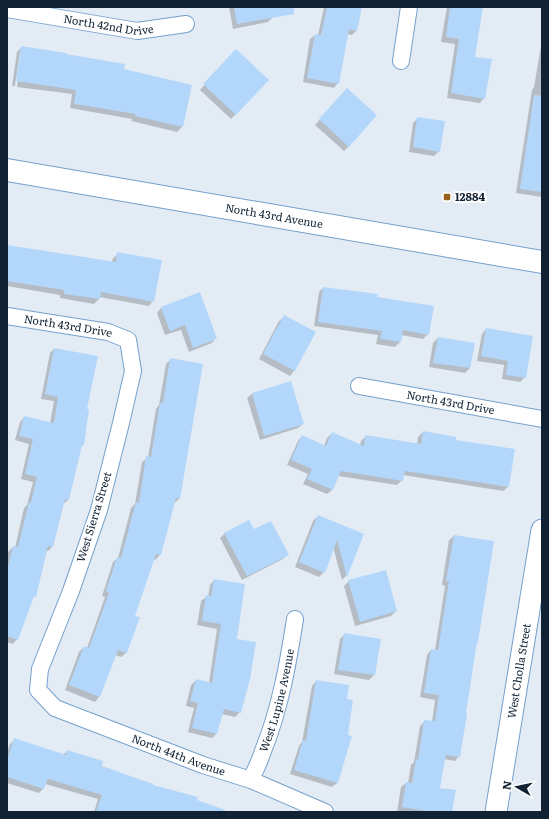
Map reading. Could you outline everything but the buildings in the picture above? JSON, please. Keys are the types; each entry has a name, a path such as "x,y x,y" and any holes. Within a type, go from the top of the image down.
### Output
{"main road":[{"name":"North 43rd Avenue","path":"7,170 542,262"}],"street":[{"path":"401,61 409,7"},
{"name":"North 42nd Drive","path":"7,9 137,31 186,24"},
{"name":"North 43rd Drive","path":"7,316 108,332 128,340"},
{"name":"West Sierra Street","path":"38,690 40,669 71,591 99,510 118,438 133,371 128,340"},
{"name":"North 43rd Drive","path":"359,386 542,419"},
{"name":"West Cholla Street","path":"496,812 542,530"},
{"name":"West Lupine Avenue","path":"251,780 277,710 289,660 295,619"},
{"name":"North 44th Avenue","path":"38,690 55,708 203,765 251,780 325,812"}],"place":[{"name":"12884","path":"447,197"}]}
